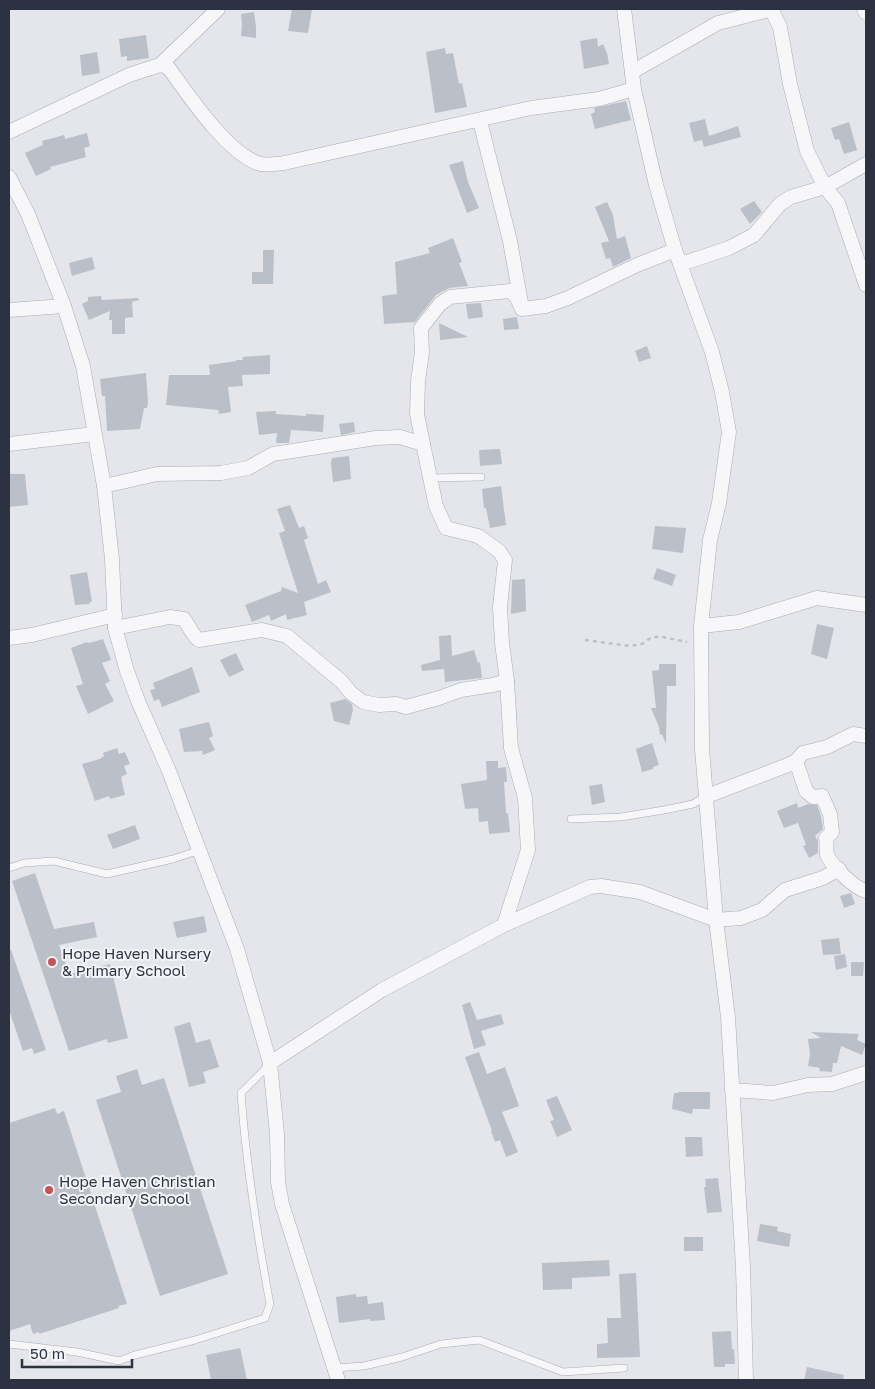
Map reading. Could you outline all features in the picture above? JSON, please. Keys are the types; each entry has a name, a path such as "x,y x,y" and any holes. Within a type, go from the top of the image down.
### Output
{"street":[{"path":"9,132 129,75 160,65 218,9"},
{"path":"624,9 634,89 656,185 675,250 712,352 729,432 719,503 710,540 700,626 702,748 716,920 728,1017 743,1267 746,1380"},
{"path":"632,72 718,23 772,9 780,27 790,84 808,151 824,187 838,203 866,285"},
{"path":"864,9 866,13"},
{"path":"160,65 168,67 202,114 232,145 259,164 284,163 480,121 531,108 599,99 634,89"},
{"path":"480,121 510,241 522,309"},
{"path":"681,264 729,248 754,235 780,204 792,197 824,187 866,164"},
{"path":"9,177 28,214 64,306 83,366 104,486 112,559 115,621 127,671 169,771 237,949 270,1063 276,1111 278,1182 282,1204 337,1374"},
{"path":"522,309 546,306 568,298 637,265 675,250"},
{"path":"504,925 528,850 525,798 510,748 507,681 500,607 505,560 499,551 478,536 446,528 436,506 417,414 418,382 422,352 421,328 440,304 450,297 510,291 516,296 522,309"},
{"path":"9,310 64,306"},
{"path":"9,444 94,434"},
{"path":"104,486 157,474 221,473 248,468 273,454 376,438 400,437 423,444"},
{"path":"700,626 740,622 817,598 866,605"},
{"path":"9,638 115,621 170,617 184,619 194,636 199,640 262,630 288,636 341,681 351,693 363,702 379,705 396,704 406,707 461,690 507,681"},
{"path":"707,796 796,762 803,753 827,747 854,734 866,736"},
{"path":"796,762 806,791 812,797 822,796 830,814 832,832 826,838 827,854 845,877 866,891"},
{"path":"270,1063 382,990 504,925 590,887 602,886 640,892 716,920 740,918 762,910 785,890 823,878 838,869"},
{"path":"732,1090 773,1092 808,1085 832,1084 866,1073"}],"lane":[{"path":"429,478 481,477"},
{"path":"571,819 621,817 664,810 693,804 707,796"},
{"path":"9,868 24,862 54,861 107,874 200,850"},
{"path":"9,1344 77,1352 119,1362 135,1355 195,1340 265,1318 270,1304 254,1209 241,1093 270,1063"},
{"path":"337,1374 402,1357 441,1344 479,1340 563,1372 624,1368"}],"path":[{"path":"585,640 630,646 642,644 652,637 662,636 701,644"}],"building":[{"path":"292,9 312,9 308,33 288,31"},
{"path":"254,12 256,38 241,36 241,14"},
{"path":"146,35 149,58 127,61 127,56 121,57 119,39"},
{"path":"597,38 598,47 603,44 609,64 584,69 580,41"},
{"path":"445,48 446,54 453,53 459,84 462,83 467,107 435,113 426,52"},
{"path":"97,52 100,73 82,76 80,55"},
{"path":"626,101 631,120 595,129 591,114 595,112 594,108"},
{"path":"705,119 709,136 738,126 741,137 704,147 702,140 694,142 689,123"},
{"path":"849,122 857,150 844,154 839,139 835,140 831,128"},
{"path":"87,133 90,146 84,148 86,157 50,167 51,169 36,176 25,153 43,145 42,141 64,135 65,139"},
{"path":"463,161 468,182 479,208 467,213 449,165"},
{"path":"754,201 762,212 750,224 740,209"},
{"path":"607,202 613,215 617,239 625,236 631,258 613,267 610,258 606,259 601,243 609,241 595,207"},
{"path":"453,238 462,262 459,263 468,286 449,288 436,295 415,322 384,324 382,296 397,294 395,262 430,253 428,248"},
{"path":"263,250 274,250 273,284 252,284 252,272 263,272"},
{"path":"92,257 95,269 72,276 69,263"},
{"path":"101,296 102,300 138,298 139,300 132,302 133,317 125,318 125,334 112,334 112,320 109,320 110,311 89,320 82,304 88,301 88,297"},
{"path":"481,303 483,317 468,319 466,304"},
{"path":"517,317 519,329 504,330 503,319"},
{"path":"439,323 468,337 440,340"},
{"path":"647,346 651,358 639,362 635,351"},
{"path":"270,355 270,374 242,375 243,386 228,387 231,412 219,414 218,410 166,405 169,375 210,375 209,365 243,360 242,357"},
{"path":"146,373 148,403 147,408 144,408 140,429 107,431 105,396 102,396 100,379"},
{"path":"276,411 276,414 324,415 323,432 291,430 289,443 276,443 277,433 259,435 256,412"},
{"path":"354,422 355,432 341,435 339,424"},
{"path":"500,449 502,464 480,466 479,450"},
{"path":"349,456 351,479 333,482 332,458"},
{"path":"9,474 25,474 28,505 9,507"},
{"path":"501,486 506,525 490,528 486,508 484,508 482,489"},
{"path":"290,505 299,528 304,526 308,538 304,540 318,584 326,580 331,592 304,602 307,615 287,620 286,614 271,621 269,615 252,622 245,605 281,591 282,587 298,593 279,533 285,531 277,509"},
{"path":"655,526 686,528 683,553 652,549"},
{"path":"657,568 676,575 672,586 653,579"},
{"path":"87,572 92,602 89,602 90,604 75,605 70,575"},
{"path":"525,579 526,611 511,614 512,580"},
{"path":"817,624 834,628 827,659 811,654"},
{"path":"451,635 452,656 474,650 478,663 480,662 482,678 445,682 444,669 422,671 421,665 440,660 439,636"},
{"path":"103,639 111,660 102,663 110,681 105,684 114,701 88,714 76,686 83,684 71,648"},
{"path":"236,653 244,670 229,677 220,660"},
{"path":"659,664 676,664 676,686 667,686 666,744 662,734 660,735 659,727 651,708 656,708 652,671 659,670"},
{"path":"192,667 200,692 162,707 159,699 154,701 150,690 155,689 153,683"},
{"path":"345,699 352,704 353,710 349,725 334,721 330,703"},
{"path":"209,722 213,736 209,738 215,750 203,755 202,751 184,752 179,729"},
{"path":"652,743 659,765 642,772 636,749"},
{"path":"117,748 119,754 125,752 130,764 124,766 127,774 121,777 125,795 110,799 109,796 95,801 82,764 100,759 104,756 103,753"},
{"path":"486,761 498,761 498,768 506,767 507,782 504,782 506,813 508,813 510,832 489,834 488,821 479,822 478,808 465,809 461,784 487,780"},
{"path":"602,784 605,802 592,805 589,786"},
{"path":"797,803 798,808 808,804 817,805 821,816 823,829 815,836 818,841 818,853 809,858 803,846 806,845 798,823 784,828 777,811"},
{"path":"135,825 140,839 113,849 107,835"},
{"path":"35,873 54,929 94,922 97,937 59,945 69,974 110,964 128,1038 108,1043 107,1039 69,1051 12,881"},
{"path":"851,893 855,904 844,908 840,896"},
{"path":"204,916 207,932 177,938 173,922"},
{"path":"839,938 841,954 823,955 821,940"},
{"name":"Hope Haven Nursery & Primary School","path":"9,950 11,950 46,1050 34,1054 32,1048 23,1051 9,1010"},
{"path":"845,954 847,967 836,970 834,956"},
{"path":"851,962 864,962 863,976 851,976"},
{"path":"470,1002 477,1020 501,1014 504,1024 481,1031 486,1045 474,1049 462,1005"},
{"path":"190,1022 196,1043 210,1039 219,1067 203,1072 206,1083 189,1087 174,1027"},
{"path":"811,1032 859,1034 857,1040 866,1044 862,1055 841,1046 837,1063 833,1063 832,1072 819,1071 820,1068 808,1066 810,1054 808,1039 821,1038"},
{"path":"479,1052 487,1074 505,1067 519,1106 502,1112 518,1152 506,1157 500,1140 495,1142 465,1057"},
{"path":"137,1069 142,1085 164,1078 228,1274 160,1296 96,1100 121,1092 116,1076"},
{"path":"710,1092 710,1109 693,1109 692,1114 672,1109 674,1093"},
{"path":"557,1096 572,1130 557,1137 550,1121 554,1120 546,1100"},
{"name":"Hope Haven Christian Secondary School","path":"55,1108 57,1114 64,1111 127,1304 39,1334 39,1332 33,1334 30,1324 9,1331 9,1123"},
{"path":"685,1137 702,1137 703,1156 686,1157"},
{"path":"718,1178 722,1212 707,1213 705,1179"},
{"path":"760,1224 778,1227 777,1231 791,1234 789,1247 757,1241"},
{"path":"684,1237 703,1237 703,1251 684,1251"},
{"path":"609,1260 610,1276 572,1278 572,1289 543,1290 542,1263"},
{"path":"636,1273 640,1357 597,1358 597,1344 608,1343 607,1318 621,1318 619,1274"},
{"path":"356,1294 356,1297 367,1296 368,1304 383,1302 385,1320 370,1321 370,1319 339,1323 336,1297"},
{"path":"731,1331 735,1364 725,1364 725,1367 714,1367 712,1332"},
{"path":"240,1348 247,1380 211,1380 206,1355"},
{"path":"807,1367 844,1375 843,1380 804,1380"}],"place":[{"name":"Hope Haven Nursery & Primary School","path":"52,962"},
{"name":"Hope Haven Christian Secondary School","path":"49,1190"}]}
